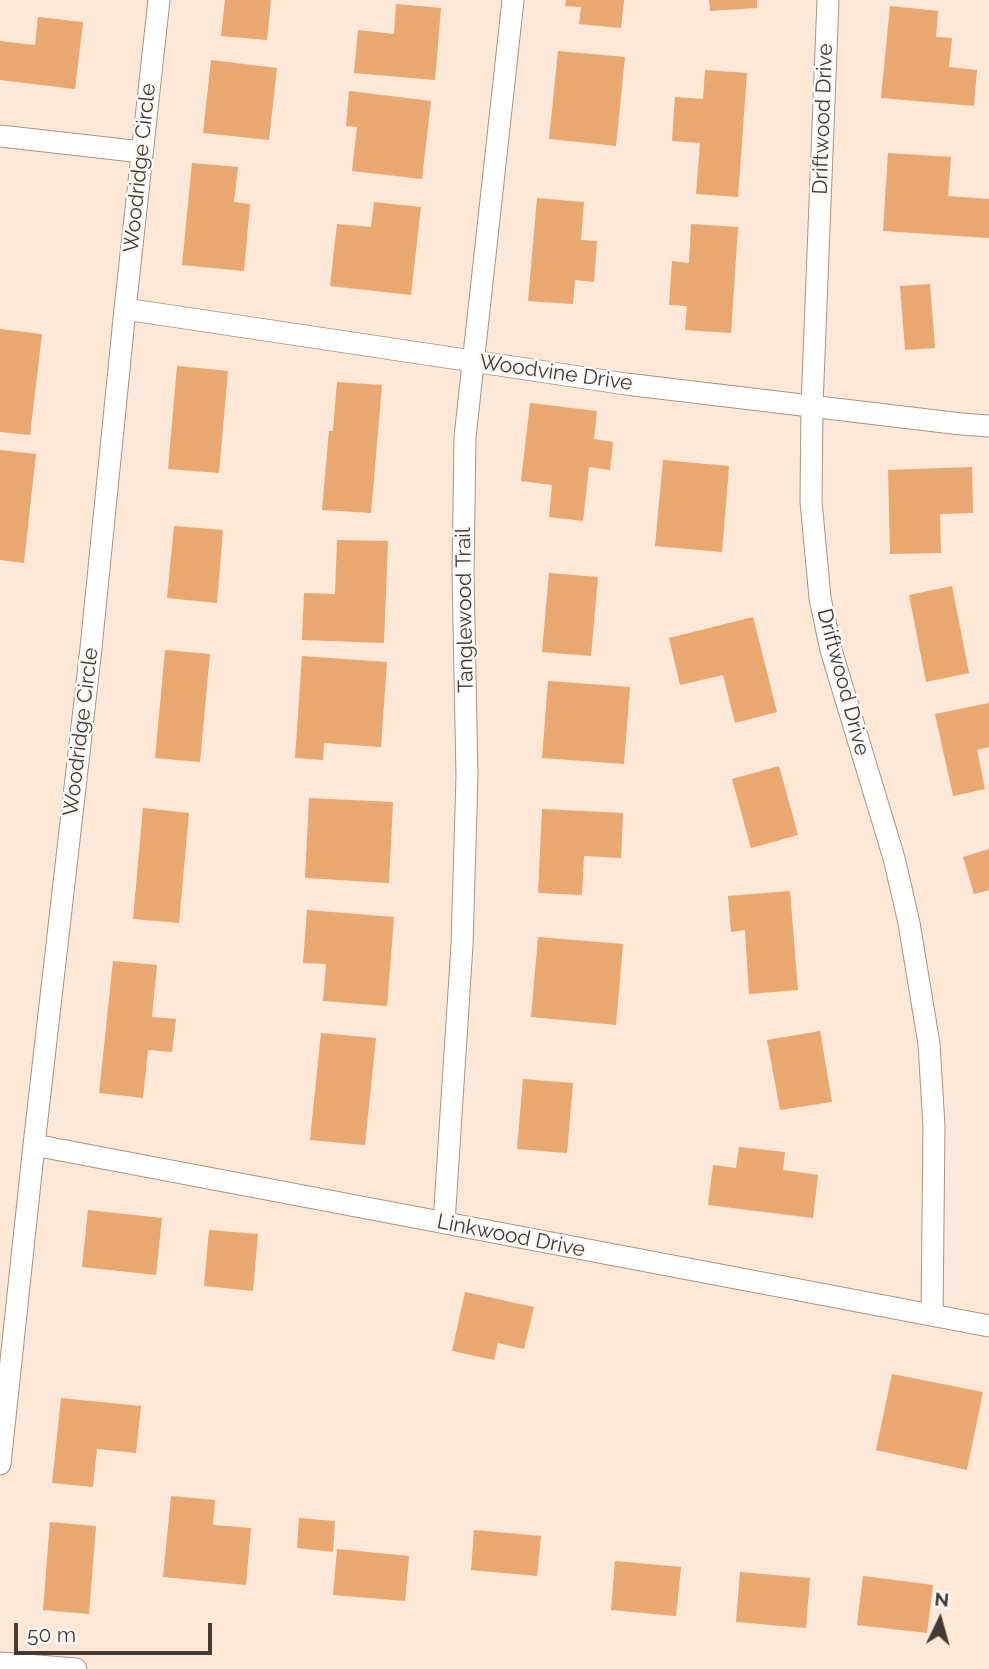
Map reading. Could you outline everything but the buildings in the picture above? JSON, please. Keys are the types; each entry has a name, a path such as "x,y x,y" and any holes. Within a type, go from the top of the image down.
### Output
{"street":[{"name":"Woodridge Circle","path":"0,1464 91,648 159,0"},
{"name":"Tanglewood Trail","path":"444,1223 463,919 467,776 463,559 465,437 513,0"},
{"name":"Driftwood Drive","path":"828,0 810,501 820,598 831,650 894,858 909,923 929,1044 934,1126 932,1315"},
{"path":"0,136 142,152"},
{"name":"Woodvine Drive","path":"125,309 626,384 989,426"},
{"name":"Linkwood Drive","path":"34,1144 989,1326"},
{"path":"0,1663 76,1669"}]}
